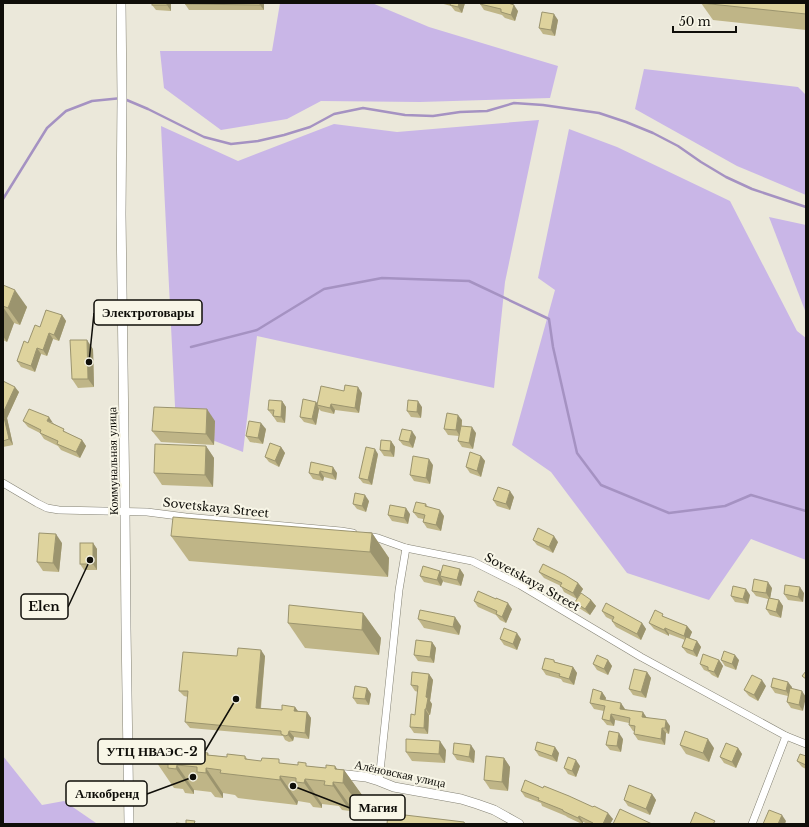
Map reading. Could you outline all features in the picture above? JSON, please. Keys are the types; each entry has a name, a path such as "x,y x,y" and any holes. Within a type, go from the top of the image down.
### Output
{"street":[{"name":"Коммунальная улица","path":"121,3 121,214 129,824"},
{"name":"Sovetskaya Street","path":"3,483 46,508 59,510 147,512 186,517 341,530 378,538 406,548 472,561 520,586 641,657 786,736 806,744"},
{"path":"379,781 398,590 406,548"},
{"path":"752,824 786,736"},
{"path":"127,752 177,758"},
{"name":"Алёновская улица","path":"327,773 366,777 394,787 461,799 494,810 519,824"}],"shaded area":[{"path":"280,3 372,3 429,27 558,66 550,98 420,102 321,101 287,119 221,130 164,88 160,51 272,51"},
{"path":"644,69 798,87 806,95 806,195 737,166 635,109"},
{"path":"539,120 505,282 494,388 257,336 243,452 176,426 161,126 238,161 334,124 397,132"},
{"path":"569,129 617,147 730,201 797,331 806,338 806,560 751,539 709,600 627,573 551,472 512,445 555,290 538,278"},
{"path":"769,217 806,225 806,313"},
{"path":"3,756 42,805 64,801 96,823 3,824"}],"building":[{"path":"152,3 167,3 167,5 152,5"},
{"path":"260,3 260,5 185,4"},
{"path":"451,3 459,3 458,7 450,5"},
{"path":"480,3 508,3 514,5 511,15 501,12 501,9"},
{"path":"701,3 806,3 806,14"},
{"path":"542,12 554,14 551,30 539,28"},
{"path":"3,285 15,290 8,308 3,306"},
{"path":"46,310 62,315 54,335 49,333 43,350 37,348 31,366 17,361 24,341 28,343 35,325 40,327"},
{"path":"70,340 87,340 88,379 72,379"},
{"path":"3,381 15,387 3,413"},
{"path":"345,385 358,387 355,408 331,404 330,408 317,405 321,386 344,391"},
{"path":"303,399 316,402 312,419 300,417"},
{"path":"269,400 282,401 281,417 273,416 274,410 268,410"},
{"path":"408,400 418,401 417,412 407,411"},
{"path":"154,407 207,409 206,434 152,431"},
{"path":"29,409 49,417 47,421 82,440 76,452 57,444 58,441 40,433 41,430 23,421"},
{"path":"3,413 9,439 3,441"},
{"path":"447,413 458,415 456,430 444,429"},
{"path":"249,421 261,423 258,438 246,436"},
{"path":"461,426 472,427 469,443 458,441"},
{"path":"402,429 412,431 409,442 399,440"},
{"path":"381,440 391,441 390,451 380,450"},
{"path":"270,443 281,447 275,461 265,457"},
{"path":"155,444 206,446 205,475 154,473"},
{"path":"366,447 375,449 368,480 359,478"},
{"path":"470,452 481,456 477,471 466,467"},
{"path":"413,456 429,459 426,478 410,475"},
{"path":"311,462 333,467 332,474 320,471 319,475 309,473"},
{"path":"498,487 510,491 506,504 493,500"},
{"path":"355,493 365,495 362,506 353,504"},
{"path":"416,502 426,504 425,506 440,510 436,525 423,522 425,515 413,512"},
{"path":"390,505 406,508 404,518 388,515"},
{"path":"173,517 372,533 370,552 171,536"},
{"path":"538,528 554,536 549,547 533,540"},
{"path":"39,533 56,534 53,563 37,562"},
{"path":"80,543 93,543 93,564 80,564"},
{"path":"543,564 578,583 573,593 560,586 562,583 539,572"},
{"path":"443,565 460,569 457,580 440,576"},
{"path":"423,566 440,571 437,580 420,576"},
{"path":"754,579 768,582 766,593 752,591"},
{"path":"785,585 800,587 798,597 784,594"},
{"path":"733,586 746,589 743,599 731,596"},
{"path":"478,591 508,603 502,617 496,614 497,611 474,601"},
{"path":"581,593 591,600 585,609 575,602"},
{"path":"769,598 779,600 776,612 766,609"},
{"path":"606,603 642,623 637,634 612,621 614,617 602,611"},
{"path":"289,605 363,613 362,630 288,623"},
{"path":"420,610 455,617 453,627 418,619"},
{"path":"655,610 663,614 662,616 687,626 684,636 665,628 664,630 649,623"},
{"path":"504,628 517,633 513,644 500,639"},
{"path":"686,637 697,641 693,651 682,647"},
{"path":"416,640 432,642 430,657 414,655"},
{"path":"238,648 261,650 256,708 282,710 282,705 295,707 294,711 307,712 305,733 289,731 288,735 285,736 281,734 281,731 185,722 188,691 179,691 183,652 237,656"},
{"path":"724,651 735,655 732,664 721,660"},
{"path":"703,654 719,660 714,672 708,670 708,667 700,664"},
{"path":"597,655 608,660 604,669 593,664"},
{"path":"545,658 573,667 569,679 559,676 560,674 542,669"},
{"path":"634,669 647,672 641,692 629,689"},
{"path":"806,671 806,679 802,676"},
{"path":"412,672 429,674 426,697 428,698 425,709 424,728 410,727 411,714 415,715 418,686 411,685"},
{"path":"752,675 762,680 754,695 744,690"},
{"path":"773,678 788,682 786,691 771,687"},
{"path":"355,686 367,688 365,699 353,698"},
{"path":"790,688 802,691 799,705 787,702"},
{"path":"593,689 602,692 600,699 621,703 620,709 643,712 642,717 666,720 665,728 662,728 661,739 634,734 635,726 629,725 630,718 611,714 610,721 602,719 605,706 590,703"},
{"path":"609,731 619,733 617,746 606,745"},
{"path":"685,731 708,739 703,753 680,745"},
{"path":"406,739 440,741 439,754 406,752"},
{"path":"537,742 555,747 552,756 535,750"},
{"path":"454,743 471,745 469,757 453,754"},
{"path":"726,743 738,748 732,762 720,757"},
{"path":"170,749 179,750 179,752 199,754 199,752 208,753 207,755 227,757 227,754 245,756 245,759 261,761 262,758 279,759 279,763 298,765 298,762 306,763 306,766 326,768 326,765 335,766 335,769 344,770 343,783 333,782 333,786 324,785 325,781 305,779 304,783 296,782 296,778 280,776 280,780 220,773 221,770 206,768 206,773 197,772 197,767 177,765 176,769 168,768 168,764 157,763 158,750 170,751"},
{"path":"800,754 806,756 806,765 797,761"},
{"path":"486,756 504,758 502,782 484,780"},
{"path":"568,757 576,760 572,771 564,768"},
{"path":"525,780 543,788 544,786 608,813 603,824 593,824 579,816 578,818 538,800 539,798 521,791"},
{"path":"629,785 652,794 646,809 624,800"},
{"path":"620,809 652,824 613,824"},
{"path":"769,810 782,815 778,824 763,824"},
{"path":"695,812 715,821 713,824 690,824"},
{"path":"388,813 464,822 465,824 387,824"},
{"path":"186,820 195,821 194,824 186,824"}],"waterway":[{"path":"3,199 47,128 66,111 92,101 122,98 148,109 204,137 231,144 258,141 284,135 310,127 334,114 363,108 405,115 433,116 460,112 487,111 514,103 543,105 599,113 653,133 678,146 726,177 752,189 806,207"},
{"path":"191,347 257,330 324,289 382,278 469,281 549,319 553,347 577,453 601,485 669,513 725,506 751,495 806,511"}],"place":[{"name":"Электротовары","path":"89,362"},
{"name":"Elen","path":"90,560"},
{"name":"УТЦ НВАЭС-2","path":"236,699"},
{"name":"Алкобренд","path":"193,777"},
{"name":"Магия","path":"293,786"}]}
